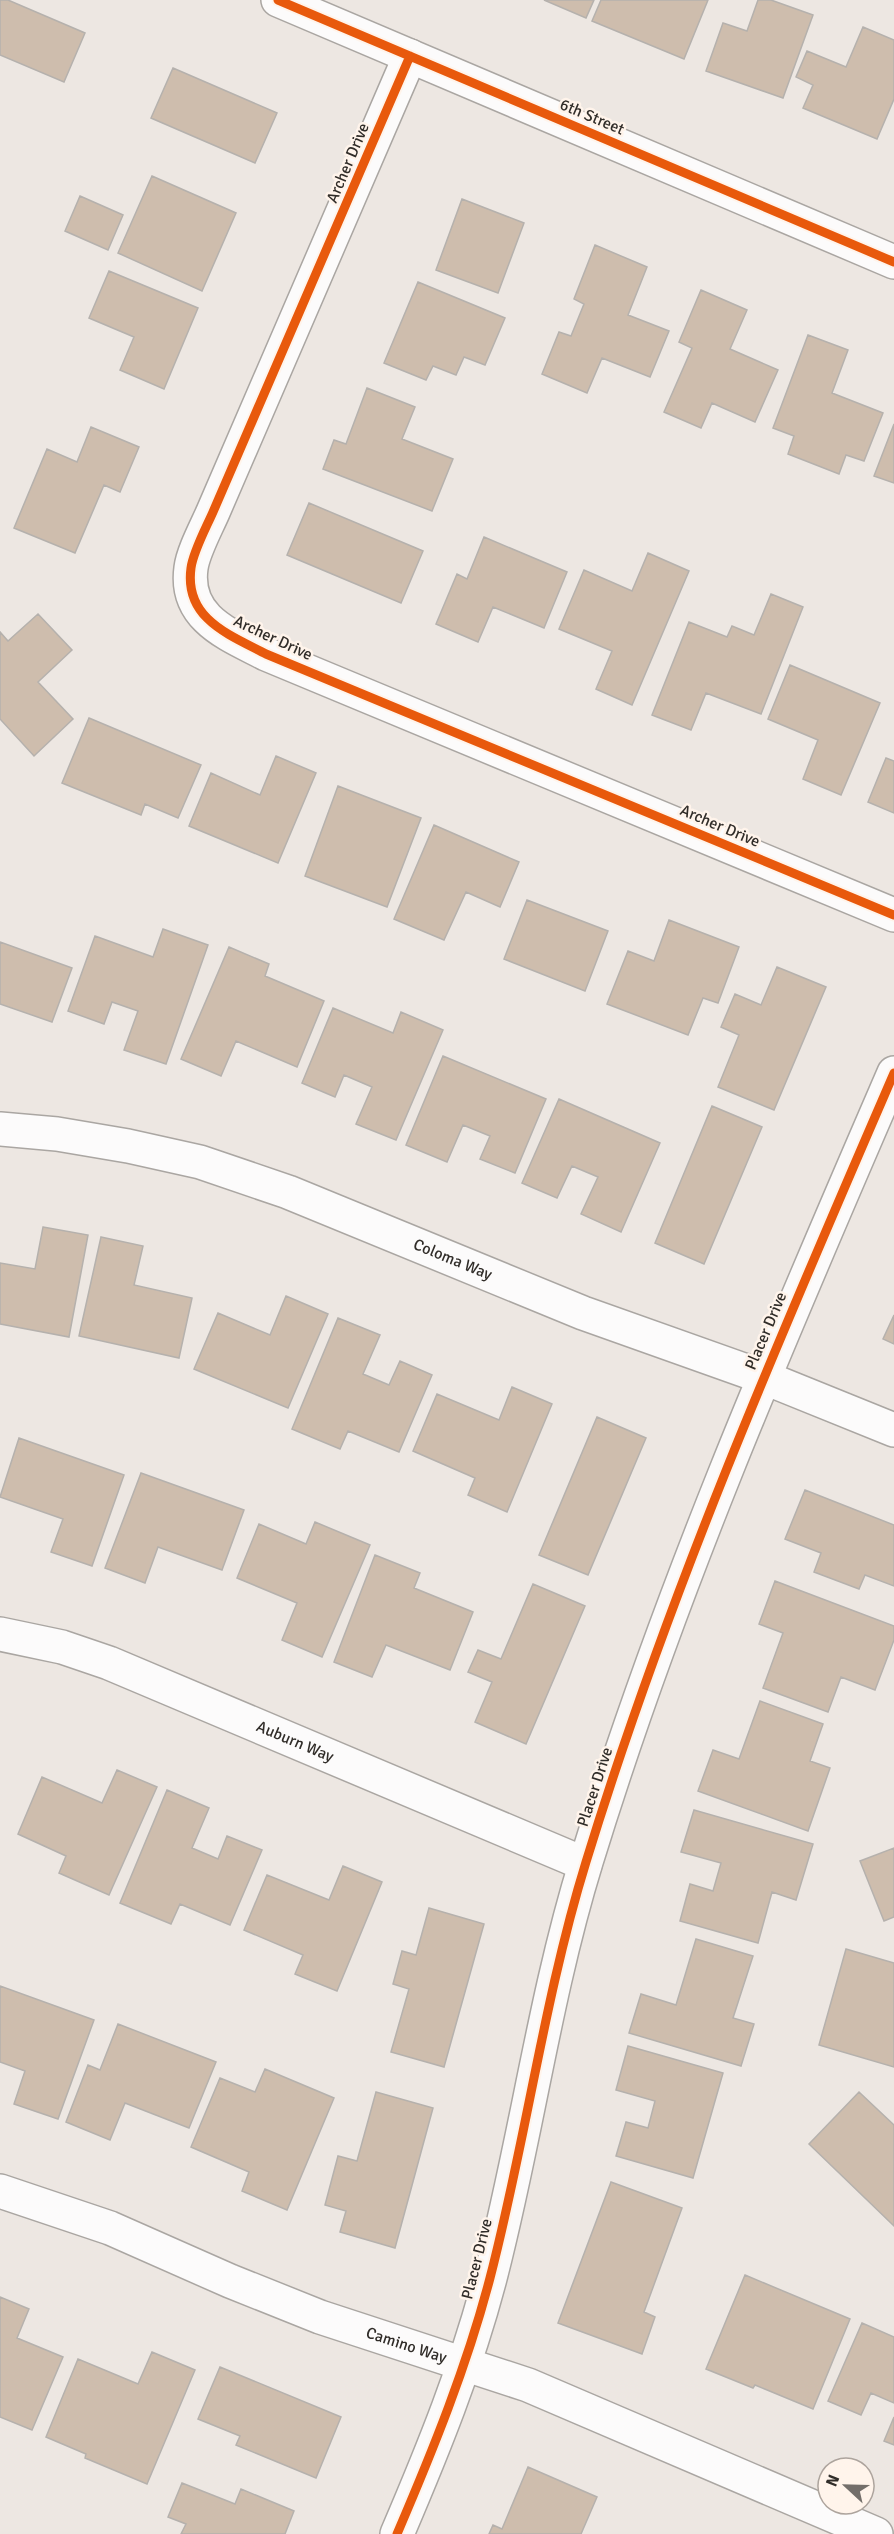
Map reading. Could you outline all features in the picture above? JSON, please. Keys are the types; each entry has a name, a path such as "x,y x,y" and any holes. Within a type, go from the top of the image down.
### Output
{"street":[{"name":"6th Street","path":"278,0 894,262"},
{"name":"Archer Drive","path":"410,56 213,512 191,568 193,600 215,627 266,654 894,915"},
{"name":"Placer Drive","path":"398,2534 465,2364 490,2277 560,1956 585,1864 657,1653 763,1377 894,1073"},
{"name":"Coloma Way","path":"0,1129 57,1134 201,1162 288,1191 583,1313 763,1377 894,1430"},
{"name":"Auburn Way","path":"0,1634 62,1647 109,1663 585,1864"},
{"name":"Camino Way","path":"0,2191 110,2228 230,2281 320,2317 528,2385 855,2530"}],"building":[{"path":"0,0 8,0 85,33 64,82 0,55"},
{"path":"544,0 594,0 586,18"},
{"path":"601,0 708,0 684,59 592,21"},
{"path":"758,0 771,0 813,15 783,98 706,71 723,23 747,31"},
{"path":"863,27 894,40 894,99 877,139 803,108 813,85 796,77 807,51 846,67"},
{"path":"173,68 277,113 255,163 151,118"},
{"path":"152,176 236,213 202,291 118,253"},
{"path":"80,196 123,215 108,250 65,231"},
{"path":"462,199 524,223 498,293 436,270"},
{"path":"595,245 647,267 628,315 669,331 650,377 602,358 587,393 542,374 559,332 571,336 584,304 574,299"},
{"path":"109,271 198,308 164,389 120,370 134,337 89,318"},
{"path":"418,282 505,318 485,365 464,357 456,375 433,366 426,380 384,363"},
{"path":"701,290 747,310 730,349 778,370 755,422 712,403 701,428 664,412 692,348 679,342"},
{"path":"808,335 848,350 832,393 883,413 864,461 846,455 839,474 788,454 794,436 773,428"},
{"path":"367,388 415,407 402,439 453,459 432,511 323,469 334,440 346,444"},
{"path":"894,424 894,483 874,476"},
{"path":"91,427 139,447 120,492 104,485 75,553 14,528 47,449 77,462"},
{"path":"309,503 423,551 401,603 287,555"},
{"path":"484,537 567,572 544,628 493,607 478,642 436,624 457,574 467,579"},
{"path":"648,553 689,571 632,705 596,689 612,651 559,629 584,570 632,591"},
{"path":"771,594 803,607 761,714 706,693 691,730 652,715 689,622 727,637 732,626 754,635"},
{"path":"38,614 72,650 38,682 73,719 34,756 0,719 0,632 8,641"},
{"path":"790,665 880,703 841,795 803,779 818,740 768,719"},
{"path":"89,718 201,765 178,818 145,804 141,815 62,783"},
{"path":"276,756 316,773 278,863 189,826 211,773 260,795"},
{"path":"886,758 894,761 894,813 868,802"},
{"path":"338,786 421,818 387,907 305,876"},
{"path":"434,825 519,862 500,907 466,892 444,940 394,919"},
{"path":"527,900 608,931 585,991 504,959"},
{"path":"669,920 739,947 718,1003 703,998 688,1035 607,1004 628,951 654,961"},
{"path":"163,929 208,945 166,1064 124,1050 138,1011 112,1002 104,1024 68,1011 95,936 153,957"},
{"path":"0,942 72,968 52,1022 0,1004"},
{"path":"229,947 269,964 265,976 324,1001 297,1067 236,1041 221,1076 181,1059"},
{"path":"777,967 826,987 774,1110 718,1087 739,1035 721,1027 735,994 761,1005"},
{"path":"333,1008 393,1033 401,1012 443,1030 396,1140 356,1124 372,1087 344,1075 335,1097 302,1083"},
{"path":"443,1056 546,1099 515,1173 480,1159 490,1136 463,1125 447,1162 406,1145"},
{"path":"559,1099 660,1143 621,1232 581,1214 598,1177 572,1166 557,1198 522,1183"},
{"path":"712,1106 762,1127 704,1264 655,1243"},
{"path":"43,1227 88,1235 69,1337 0,1324 0,1263 35,1269"},
{"path":"101,1237 143,1246 134,1285 192,1298 179,1358 79,1336"},
{"path":"286,1296 328,1314 288,1408 194,1369 218,1313 270,1335"},
{"path":"894,1315 894,1344 883,1339"},
{"path":"338,1318 380,1335 363,1374 389,1385 400,1361 432,1375 399,1452 348,1431 340,1449 292,1429"},
{"path":"512,1387 552,1404 507,1512 468,1495 475,1478 413,1451 437,1394 499,1420"},
{"path":"597,1417 646,1438 588,1575 539,1555"},
{"path":"19,1438 124,1475 92,1566 51,1552 63,1519 0,1497"},
{"path":"141,1473 244,1510 222,1570 158,1547 145,1583 105,1568"},
{"path":"805,1490 894,1525 894,1586 865,1575 859,1589 814,1572 821,1553 785,1539"},
{"path":"315,1522 370,1545 322,1657 282,1640 297,1603 237,1578 259,1524 306,1544"},
{"path":"375,1555 420,1573 414,1588 473,1612 450,1670 386,1645 372,1677 334,1662"},
{"path":"775,1581 894,1626 894,1640 875,1690 841,1677 828,1712 763,1688 783,1633 759,1624"},
{"path":"533,1584 585,1606 526,1744 475,1722 492,1682 468,1672 478,1650 501,1659"},
{"path":"760,1701 823,1724 810,1761 830,1768 808,1831 698,1791 713,1750 739,1759"},
{"path":"117,1770 157,1787 109,1895 59,1873 66,1856 18,1834 42,1777 102,1803"},
{"path":"167,1790 209,1808 192,1848 218,1859 227,1836 262,1850 230,1925 180,1904 171,1924 120,1903"},
{"path":"694,1810 813,1844 796,1900 772,1892 758,1943 680,1921 690,1884 713,1891 721,1863 681,1852"},
{"path":"894,1848 894,1917 884,1921 860,1861"},
{"path":"343,1866 382,1882 337,1991 295,1974 303,1955 244,1930 267,1875 329,1900"},
{"path":"429,1908 484,1924 444,2067 391,2052 409,1989 393,1984 402,1951 416,1955"},
{"path":"696,1939 753,1956 733,2018 754,2024 741,2066 629,2033 641,1994 676,2005"},
{"path":"846,1949 894,1963 894,2067 819,2045"},
{"path":"0,1986 94,2020 58,2119 14,2104 25,2071 0,2062"},
{"path":"118,2024 216,2062 189,2128 125,2103 110,2140 66,2122 88,2065 100,2070"},
{"path":"628,2046 723,2073 693,2178 616,2156 626,2122 648,2128 655,2101 616,2090"},
{"path":"265,2069 334,2098 287,2210 242,2191 249,2172 191,2147 220,2078 255,2092"},
{"path":"376,2092 433,2108 395,2248 340,2232 346,2211 325,2205 338,2156 357,2161"},
{"path":"859,2092 894,2125 894,2226 809,2144"},
{"path":"611,2182 682,2208 644,2312 655,2317 642,2354 558,2323"},
{"path":"745,2275 850,2319 813,2409 755,2385 753,2388 706,2369"},
{"path":"0,2297 29,2309 17,2338 63,2357 32,2430 0,2417"},
{"path":"862,2323 894,2337 894,2403 871,2393 861,2415 828,2401"},
{"path":"152,2352 195,2370 147,2484 85,2458 86,2454 46,2437 78,2359 138,2384"},
{"path":"220,2367 341,2417 316,2478 236,2445 240,2436 198,2419"},
{"path":"894,2417 894,2445 884,2441"},
{"path":"528,2467 597,2497 581,2534 489,2534 493,2525 502,2529"},
{"path":"182,2483 235,2504 241,2489 294,2511 285,2534 181,2534 186,2524 168,2517"}],"cycle path":[{"path":"278,0 894,262"},
{"path":"410,56 197,547 191,568 191,586 202,613 225,632 266,654 894,915"},
{"path":"397,2534 448,2407 481,2311 503,2226 558,1965 571,1913 618,1761 653,1661 729,1463 894,1073"}]}
